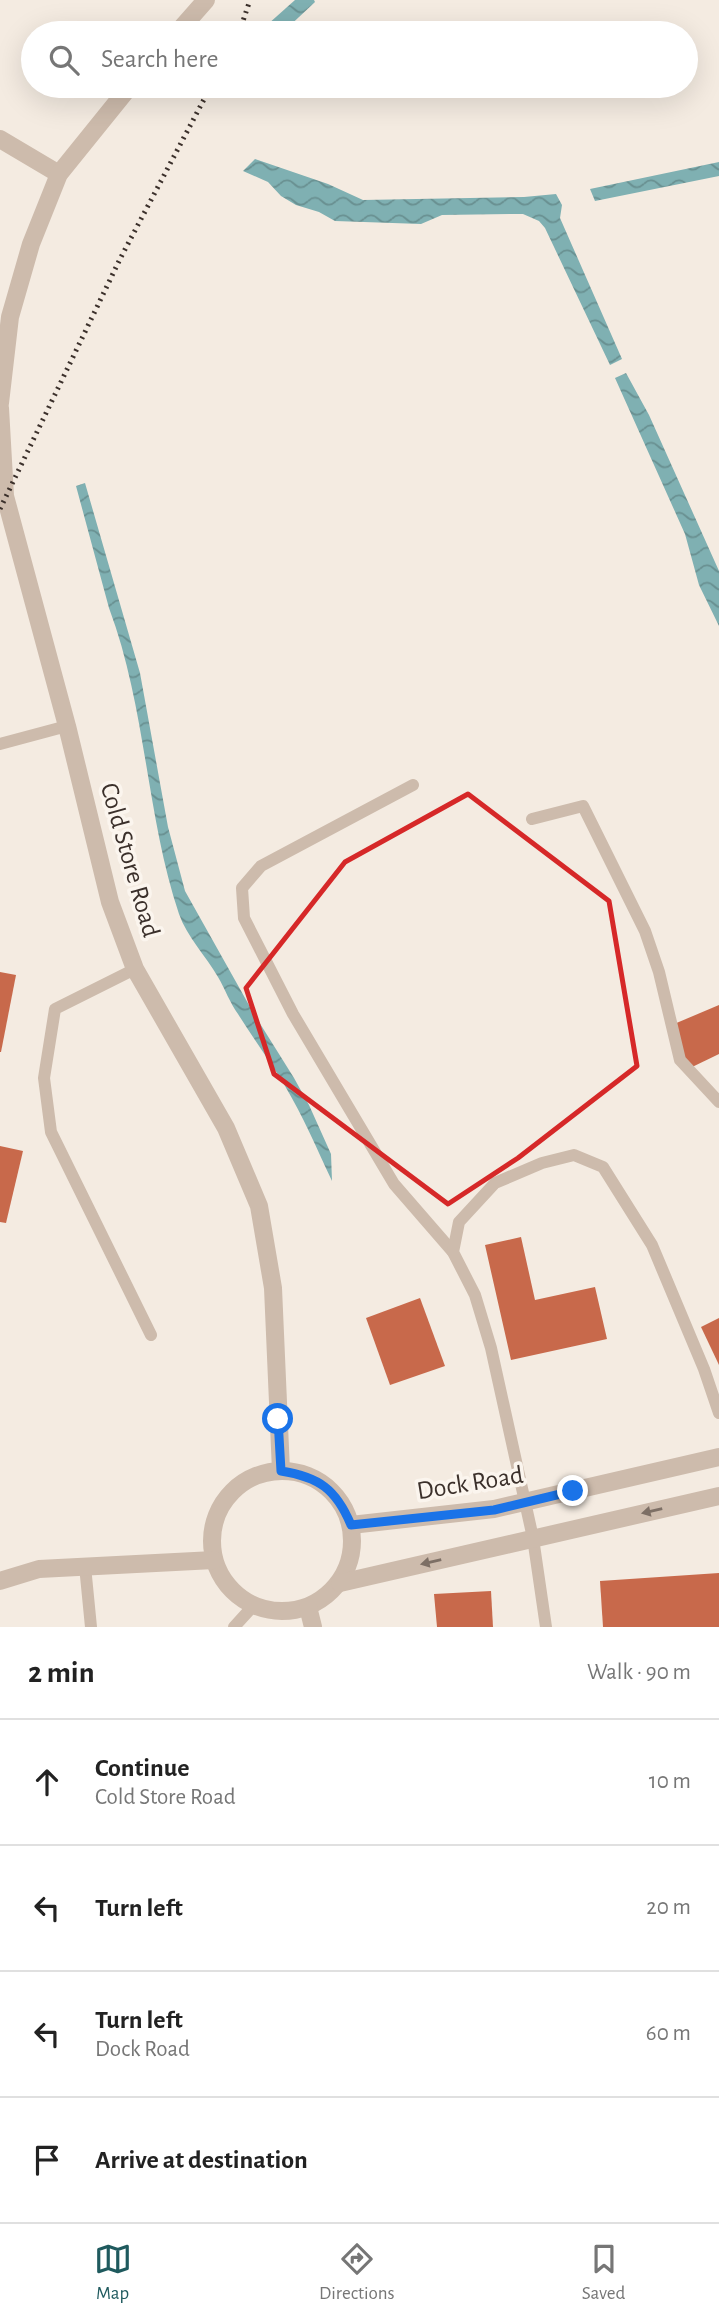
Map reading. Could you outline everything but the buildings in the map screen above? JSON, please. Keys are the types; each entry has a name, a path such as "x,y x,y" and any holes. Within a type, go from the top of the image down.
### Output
{"street":[{"path":"188,21 206,0"},
{"name":"Cold Store Road","path":"120,98 58,174 31,244 10,317 0,406 5,496 67,726 110,902 135,969 226,1128 258,1206 273,1288 281,1471"},
{"path":"0,139 58,174"},
{"name":"Dock Road","path":"351,1525 494,1510 719,1457"},
{"path":"281,1471 305,1475 326,1487 342,1505 351,1525 352,1549 340,1583 322,1600 308,1607 284,1612 253,1606 232,1592 214,1560 212,1536 218,1512 240,1485 262,1474 281,1471"},
{"path":"340,1583 719,1496"},
{"path":"0,1581 39,1569 214,1560"},
{"path":"308,1607 313,1627"}],"lane":[{"path":"0,744 67,726"},
{"path":"413,785 261,866 242,887 244,918 293,1014 394,1184 453,1252 475,1295 491,1348 533,1538 546,1627"},
{"path":"532,819 583,806 645,932 659,972 680,1060 719,1102"},
{"path":"135,969 55,1009 44,1078 51,1132 151,1335"},
{"path":"453,1252 459,1222 495,1183 542,1163 574,1155 603,1167 652,1245 704,1369 719,1413"},
{"path":"85,1566 91,1627"},
{"path":"234,1627 253,1606"}],"highlighted area":[{"path":"468,794 609,901 637,1066 518,1158 448,1204 274,1074 246,988 345,862"}],"water":[{"path":"295,0 315,2 295,21 271,21"},
{"path":"255,159 328,184 363,200 556,194 562,205 560,218 622,359 610,365 545,228 539,221 523,214 514,214 442,215 421,224 335,221 319,212 296,205 281,196 268,182 243,171"},
{"path":"719,162 719,176 595,201 590,189"},
{"path":"626,373 649,415 719,571 719,626 699,585 685,534 615,378"},
{"path":"85,483 140,673 168,827 185,891 309,1105 331,1154 332,1181 292,1097 235,1010 179,914 159,838 131,683 76,486"}],"railway":[{"path":"243,21 250,0"},
{"path":"0,509 120,259 205,98"}],"route":[{"path":"278,1419 281,1471 305,1475 326,1487 342,1505 351,1525 494,1510 573,1491"}]}
